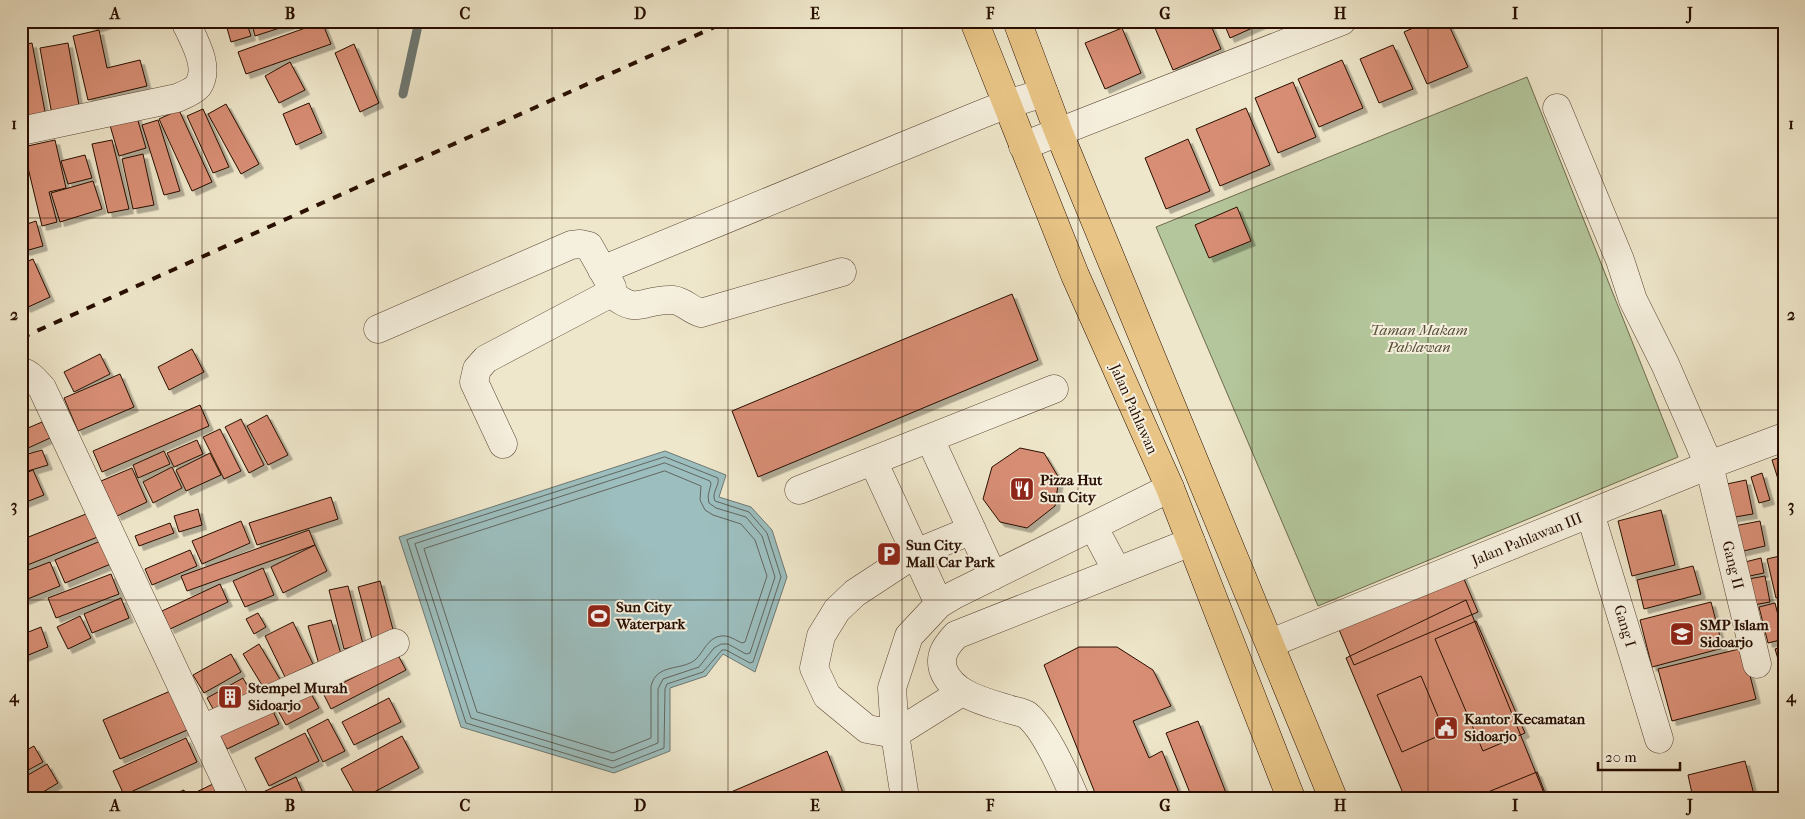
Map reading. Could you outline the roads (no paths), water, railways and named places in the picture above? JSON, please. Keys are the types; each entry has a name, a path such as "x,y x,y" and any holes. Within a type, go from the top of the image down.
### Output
{"main road":[{"name":"Jalan Pahlawan","path":"974,21 1075,275 1170,488 1291,798"},
{"path":"1017,21 1059,133 1271,643 1333,798"}],"street":[{"path":"21,131 177,98 197,88 202,77 203,64 185,21"},
{"path":"1023,146 1342,21"},
{"path":"504,444 474,382 477,368 486,358 607,281 1007,104 1044,93"},
{"name":"Gang II","path":"1557,108 1620,260 1634,300 1665,364 1709,465 1758,664"},
{"path":"378,329 571,245 589,246 607,281 622,302 629,306 673,300 681,302 701,313 842,272"},
{"path":"21,372 33,378 42,388 234,798"},
{"path":"799,490 1054,389"},
{"name":"Jalan Pahlawan III","path":"1271,643 1709,465 1784,437"},
{"path":"930,439 994,576"},
{"path":"874,461 940,604"},
{"path":"905,798 895,734 892,688 909,636 940,604 954,595 1170,488"},
{"name":"Gang I","path":"1590,513 1659,739"},
{"path":"1093,526 1117,571"},
{"path":"962,692 895,734 867,729 844,712 827,696 814,668 820,636 837,610 855,593 916,553 972,530"},
{"path":"1075,798 1062,769 1042,733 1026,715 962,692 946,679 942,664 944,648 956,635 1191,542"},
{"path":"202,729 394,643"}],"water":[{"name":"Sun City Waterpark","path":"665,451 726,475 719,497 751,507 772,530 787,577 755,672 723,654 706,676 670,688 670,751 614,773 461,727 399,537"}],"waterway":[{"path":"403,94 419,21"}],"railway":[{"path":"21,338 728,21"}],"place":[{"name":"Pizza Hut Sun City","path":"1022,489"},
{"name":"Sun City Mall Car Park","path":"889,554"},
{"name":"Sun City Waterpark","path":"599,616"},
{"name":"SMP Islam Sidoarjo","path":"1682,634"},
{"name":"Stempel Murah Sidoarjo","path":"230,697"},
{"name":"Kantor Kecamatan Sidoarjo","path":"1446,728"}],"park label":[{"name":"Taman Makam Pahlawan","path":"1419,338"}]}
